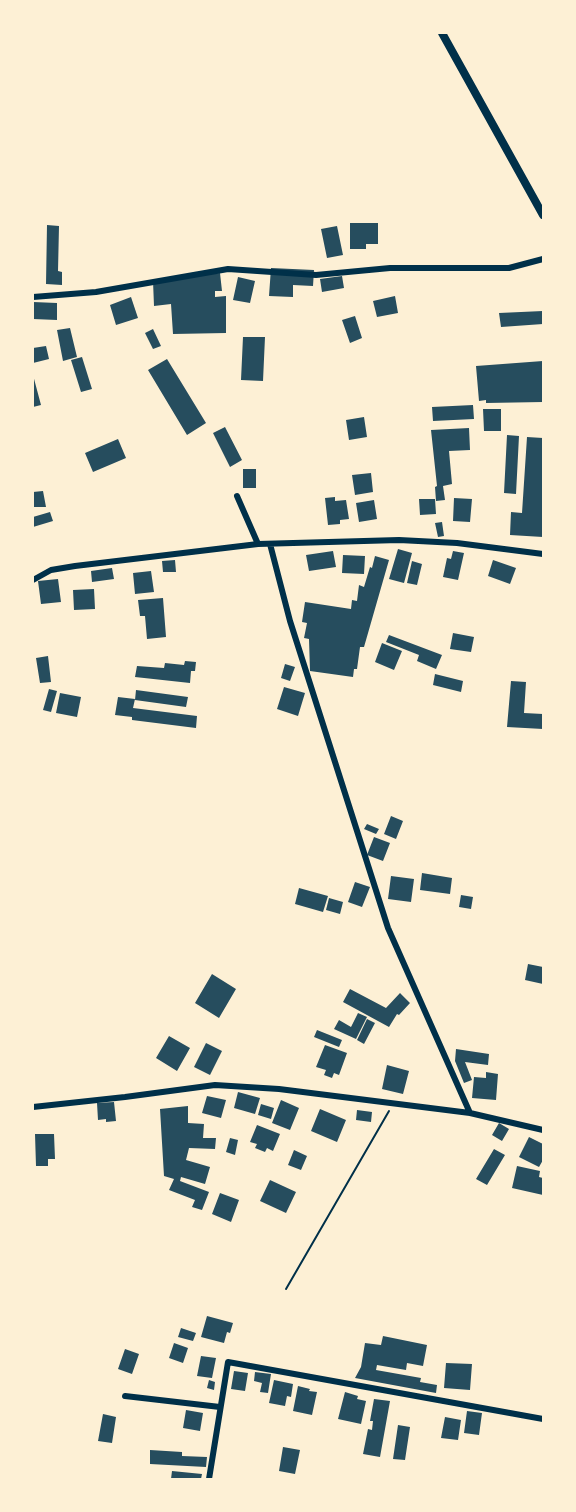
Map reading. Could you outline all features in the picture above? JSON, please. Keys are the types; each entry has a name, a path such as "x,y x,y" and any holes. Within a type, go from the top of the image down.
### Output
{"street":[{"path":"442,33 543,215"},
{"path":"33,297 96,292 228,269 316,275 390,268 509,268 543,259"},
{"path":"237,496 258,544"},
{"path":"33,580 51,570 75,566 258,544 399,540 457,543 543,554"},
{"path":"270,544 290,621 388,928 470,1113"},
{"path":"33,1107 215,1085 279,1089 470,1113 543,1130"},
{"path":"209,1479 228,1362 543,1419"},
{"path":"124,1396 220,1407"}],"path":[{"path":"286,1289 394,1103"}],"building":[{"path":"350,223 378,223 378,244 366,244 366,249 350,249"},
{"path":"47,225 59,226 58,271 62,272 62,285 46,284"},
{"path":"337,226 343,255 327,258 321,229"},
{"path":"271,268 314,270 313,286 293,285 293,297 269,296"},
{"path":"220,273 222,291 215,291 215,297 226,296 226,333 173,334 171,304 154,306 153,281"},
{"path":"342,276 344,288 322,292 320,279"},
{"path":"238,277 255,281 250,303 233,300"},
{"path":"395,296 398,313 377,317 373,301"},
{"path":"131,297 138,318 116,325 110,305"},
{"path":"33,302 57,303 57,320 33,319"},
{"path":"543,311 543,324 501,327 499,313"},
{"path":"355,316 362,338 350,343 342,320"},
{"path":"70,328 77,357 63,361 57,330"},
{"path":"153,329 161,346 153,349 145,333"},
{"path":"243,337 265,337 263,381 241,380"},
{"path":"46,346 49,359 33,363 33,348"},
{"path":"82,357 92,389 81,392 71,360"},
{"path":"167,359 206,423 187,435 148,370"},
{"path":"543,361 543,402 486,403 486,400 479,401 476,366"},
{"path":"33,375 41,405 33,407"},
{"path":"473,405 474,419 433,421 432,407"},
{"path":"483,409 501,409 501,431 484,431"},
{"path":"364,417 367,437 349,440 346,420"},
{"path":"225,427 242,460 230,467 213,433"},
{"path":"469,428 470,450 449,451 452,484 443,486 445,500 436,501 435,487 437,486 431,430"},
{"path":"507,435 519,436 516,494 504,493"},
{"path":"527,437 543,438 543,537 510,535 511,512 522,513"},
{"path":"118,439 126,458 93,472 85,453"},
{"path":"243,469 256,469 256,488 243,488"},
{"path":"371,473 373,492 355,495 352,475"},
{"path":"43,491 46,507 33,507 33,492"},
{"path":"335,497 335,501 346,500 349,519 340,520 340,524 328,525 325,498"},
{"path":"454,498 472,499 470,522 453,521"},
{"path":"419,499 435,499 436,514 420,515"},
{"path":"374,500 377,519 359,522 356,503"},
{"path":"50,512 53,521 33,527 33,517"},
{"path":"442,522 444,536 438,537 435,523"},
{"path":"398,549 412,553 404,583 389,579"},
{"path":"333,551 336,567 309,571 306,555"},
{"path":"453,551 464,553 458,580 443,577 447,558 451,559"},
{"path":"343,555 365,556 364,574 342,573"},
{"path":"375,556 389,560 364,647 360,647 357,669 354,669 353,677 310,671 309,639 304,638 307,623 302,622 305,602 351,609 352,600 357,601 359,585 364,587"},
{"path":"175,560 176,572 163,572 162,561"},
{"path":"493,560 516,568 510,584 488,576"},
{"path":"412,561 422,564 417,585 407,583"},
{"path":"112,568 114,579 92,582 91,571"},
{"path":"151,571 154,592 135,594 133,573"},
{"path":"58,579 61,602 41,604 38,581"},
{"path":"94,589 95,609 74,610 73,590"},
{"path":"163,598 166,637 147,639 145,616 140,616 138,600"},
{"path":"453,633 474,637 471,652 450,649"},
{"path":"389,635 442,655 436,669 417,661 419,655 386,642"},
{"path":"382,643 402,651 394,670 375,662"},
{"path":"48,656 51,682 40,683 36,658"},
{"path":"185,661 196,662 195,671 191,671 190,683 135,677 137,666 164,668 165,663 184,665"},
{"path":"285,664 295,667 290,681 281,678"},
{"path":"435,674 463,681 461,692 433,685"},
{"path":"511,681 526,682 524,713 543,714 543,729 507,727"},
{"path":"284,687 305,693 298,716 277,709"},
{"path":"49,689 57,691 51,712 43,710"},
{"path":"136,690 188,697 186,707 135,700"},
{"path":"60,693 81,697 77,717 56,713"},
{"path":"118,697 135,699 133,708 197,716 196,728 132,720 132,717 115,715"},
{"path":"391,816 403,821 396,839 384,834"},
{"path":"367,824 379,829 376,834 364,829"},
{"path":"374,837 390,843 383,861 367,855"},
{"path":"422,873 452,878 450,894 420,890"},
{"path":"391,876 414,879 411,902 388,899"},
{"path":"355,882 370,887 362,907 348,902"},
{"path":"299,888 328,896 323,912 295,904"},
{"path":"461,895 473,897 471,909 459,907"},
{"path":"329,898 343,902 340,914 326,910"},
{"path":"528,964 543,967 543,984 525,980"},
{"path":"212,974 236,989 219,1018 195,1003"},
{"path":"350,989 386,1008 400,993 410,1003 399,1015 397,1014 389,1027 343,1002"},
{"path":"358,1013 367,1017 356,1039 334,1029 339,1020 351,1027"},
{"path":"367,1019 375,1023 364,1044 357,1040"},
{"path":"317,1030 342,1040 339,1047 314,1037"},
{"path":"169,1036 190,1048 177,1071 156,1058"},
{"path":"206,1043 222,1051 210,1075 194,1067"},
{"path":"325,1045 347,1053 339,1075 334,1073 332,1078 324,1075 326,1070 316,1067"},
{"path":"456,1049 489,1054 488,1065 465,1062 472,1080 464,1083 455,1061"},
{"path":"387,1065 409,1071 403,1094 382,1089"},
{"path":"486,1072 498,1074 496,1100 472,1098 474,1077 486,1078"},
{"path":"238,1092 260,1098 255,1114 234,1108"},
{"path":"207,1096 226,1100 221,1118 202,1113"},
{"path":"281,1100 299,1108 290,1130 272,1123"},
{"path":"114,1102 116,1121 98,1120 97,1103"},
{"path":"261,1104 274,1108 271,1119 258,1115"},
{"path":"188,1106 188,1123 204,1124 203,1138 216,1138 215,1149 189,1148 186,1160 210,1167 205,1184 181,1177 180,1181 209,1192 202,1210 192,1207 195,1200 169,1190 174,1179 164,1176 160,1109"},
{"path":"320,1109 346,1120 337,1142 311,1131"},
{"path":"357,1110 372,1112 371,1122 356,1120"},
{"path":"499,1123 509,1129 502,1141 492,1135"},
{"path":"257,1125 280,1134 273,1151 267,1148 265,1152 255,1148 257,1144 250,1142"},
{"path":"35,1134 54,1134 55,1159 48,1159 48,1166 36,1166"},
{"path":"529,1137 543,1144 543,1160 539,1167 519,1157"},
{"path":"230,1138 238,1140 235,1155 226,1152"},
{"path":"494,1149 505,1155 487,1185 476,1179"},
{"path":"294,1150 307,1156 301,1170 288,1165"},
{"path":"517,1166 540,1171 539,1177 543,1178 543,1195 512,1188"},
{"path":"270,1180 296,1192 286,1213 260,1201"},
{"path":"220,1193 239,1200 231,1222 212,1214"},
{"path":"207,1316 233,1323 224,1343 201,1337"},
{"path":"181,1328 196,1333 193,1341 178,1337"},
{"path":"383,1336 427,1345 423,1366 407,1363 406,1370 377,1365 376,1370 421,1378 420,1382 437,1385 436,1393 355,1378 361,1367 365,1343 381,1345"},
{"path":"174,1343 188,1348 183,1363 169,1358"},
{"path":"125,1349 139,1354 132,1374 118,1369"},
{"path":"201,1356 216,1358 212,1378 197,1376"},
{"path":"446,1363 472,1364 470,1390 444,1388"},
{"path":"234,1371 248,1373 245,1391 231,1389"},
{"path":"255,1372 271,1374 268,1393 260,1392 262,1383 254,1381"},
{"path":"209,1380 215,1382 214,1390 207,1388"},
{"path":"274,1380 293,1384 291,1397 287,1396 285,1406 269,1403"},
{"path":"298,1386 317,1392 312,1415 293,1411"},
{"path":"345,1392 366,1401 361,1424 338,1419"},
{"path":"374,1399 390,1401 380,1457 363,1454 368,1429 372,1430 373,1421 370,1421"},
{"path":"186,1410 203,1413 200,1431 183,1428"},
{"path":"467,1411 482,1413 479,1435 464,1433"},
{"path":"103,1414 116,1417 112,1443 98,1441"},
{"path":"445,1417 461,1420 458,1440 441,1438"},
{"path":"398,1425 410,1427 405,1460 393,1459"},
{"path":"283,1447 300,1450 295,1474 279,1471"},
{"path":"150,1450 182,1452 182,1456 207,1457 206,1467 150,1464"},
{"path":"172,1471 202,1474 201,1479 171,1479"}]}
